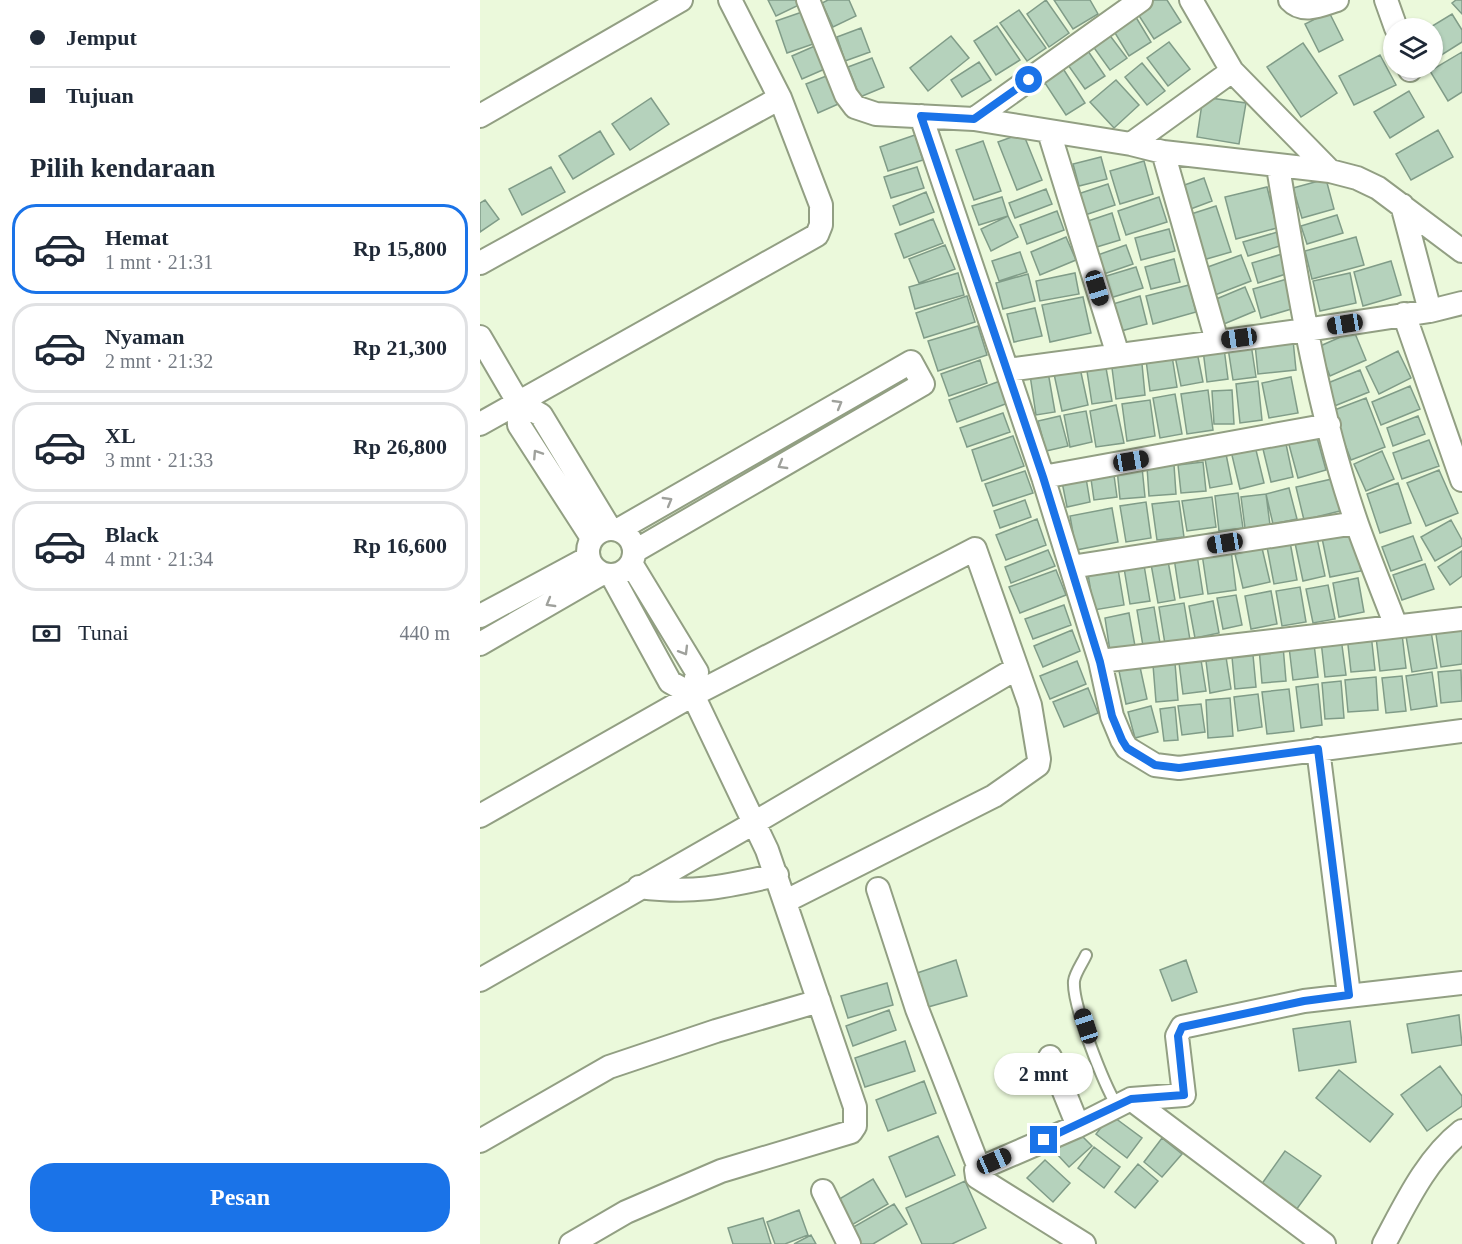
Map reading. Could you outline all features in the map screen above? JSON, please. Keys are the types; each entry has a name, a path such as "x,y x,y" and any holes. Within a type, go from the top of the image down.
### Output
{"street":[{"path":"480,116 645,9 681,0"},
{"path":"480,424 817,235 822,225 822,205 780,98 730,0"},
{"path":"808,0 846,94 855,107 876,114 974,119 1131,144 1163,152 1278,167 1330,171 1357,178 1378,188 1462,251"},
{"path":"974,119 1141,0"},
{"path":"1191,0 1232,71 1330,171"},
{"path":"1290,0 1296,6 1311,8 1337,0"},
{"path":"1386,0 1392,18"},
{"path":"1131,144 1232,71"},
{"path":"480,262 780,98"},
{"path":"921,116 1043,477 1100,662 1112,716 1127,748 1155,765 1179,768 1462,731"},
{"path":"1049,132 1118,355"},
{"path":"1163,152 1217,341"},
{"path":"1278,167 1306,330 1329,425 1356,523 1396,626"},
{"path":"1402,205 1430,311"},
{"path":"1007,370 1306,330 1430,311 1462,303"},
{"path":"1404,314 1462,480"},
{"path":"480,337 518,402 519,425 565,476 611,552 663,617 697,672 693,695"},
{"path":"480,616 611,552 923,384 911,362 611,552 480,644"},
{"path":"1043,477 1329,425"},
{"path":"1071,567 1356,523"},
{"path":"480,816 693,695 976,549 1030,705 1038,765 994,796 786,901"},
{"path":"571,1244 626,1212 721,1171 854,1130 855,1107 777,876 693,695 670,682 641,629 611,552"},
{"path":"641,629 663,617"},
{"path":"1100,662 1462,619"},
{"path":"480,980 754,823 1017,668"},
{"path":"1318,749 1349,995"},
{"path":"639,887 674,891 709,890 777,876"},
{"path":"878,889 918,1009 979,1168"},
{"path":"1084,1244 977,1177 975,1172 979,1168 1078,1126 1124,1102 1184,1094 1178,1036 1182,1027 1304,1001 1462,982"},
{"path":"480,1141 609,1067 716,1031 819,1001"},
{"path":"1050,1057 1078,1126"},
{"path":"1124,1102 1323,1244"},
{"path":"1384,1244 1424,1174 1440,1151 1462,1131"},
{"path":"823,1191 849,1244"}],"lane":[{"path":"1086,955 1074,980 1079,1006 1106,1087 1124,1102"}],"building":[{"path":"768,0 797,0 799,5 776,16"},
{"path":"828,0 849,0 856,16 833,27 822,3"},
{"path":"1046,0 1069,33 1049,47 1027,14"},
{"path":"1054,0 1090,0 1098,14 1073,29"},
{"path":"1154,0 1167,0 1181,22 1154,39 1136,11"},
{"path":"1462,0 1462,14 1452,3"},
{"path":"1019,10 1046,48 1027,61 1000,23"},
{"path":"805,11 816,43 787,53 776,21"},
{"path":"1329,12 1343,40 1319,52 1305,24"},
{"path":"1134,14 1151,42 1129,56 1112,28"},
{"path":"1452,14 1462,30 1462,42 1443,54 1443,19"},
{"path":"997,26 1020,60 996,75 974,41"},
{"path":"861,28 870,52 845,61 837,37"},
{"path":"1108,33 1127,58 1110,70 1092,45"},
{"path":"951,36 969,58 928,91 910,68"},
{"path":"1169,42 1190,69 1168,86 1147,58"},
{"path":"1303,43 1337,93 1301,117 1267,67"},
{"path":"817,45 827,68 802,79 792,56"},
{"path":"1088,51 1105,76 1085,89 1068,65"},
{"path":"1462,52 1462,92 1448,101 1434,78 1443,78 1443,63"},
{"path":"1380,55 1383,61 1383,78 1392,78 1396,85 1354,105 1339,76"},
{"path":"872,58 884,87 860,97 848,67"},
{"path":"979,62 991,80 962,97 951,80"},
{"path":"1142,63 1165,91 1147,105 1125,77"},
{"path":"1062,67 1085,103 1066,115 1043,80"},
{"path":"834,73 845,101 818,113 806,84"},
{"path":"1116,80 1139,105 1114,128 1090,102"},
{"path":"1409,91 1424,117 1390,138 1374,112"},
{"path":"1203,97 1246,103 1239,144 1197,137"},
{"path":"651,98 669,124 630,150 612,124"},
{"path":"1438,130 1453,157 1411,180 1396,154"},
{"path":"600,131 614,154 573,179 559,156"},
{"path":"1023,133 1042,180 1017,190 998,142"},
{"path":"915,135 923,160 888,171 880,147"},
{"path":"983,141 1001,191 974,200 956,150"},
{"path":"1101,157 1107,179 1079,186 1073,164"},
{"path":"1144,161 1153,194 1120,204 1110,171"},
{"path":"551,167 565,192 522,215 509,189"},
{"path":"917,167 924,188 891,198 884,177"},
{"path":"1204,178 1212,201 1188,210 1179,187"},
{"path":"1326,179 1334,209 1302,218 1293,188"},
{"path":"1108,184 1115,205 1085,215 1078,194"},
{"path":"1267,187 1277,228 1236,239 1225,197"},
{"path":"1046,189 1052,204 1015,218 1009,203"},
{"path":"926,192 934,212 900,225 893,206"},
{"path":"1002,197 1008,216 979,225 972,206"},
{"path":"1159,197 1167,222 1126,235 1118,211"},
{"path":"485,200 499,219 480,232 480,203"},
{"path":"1216,206 1231,252 1203,260 1188,215"},
{"path":"1057,211 1064,230 1027,244 1020,225"},
{"path":"1112,213 1120,240 1090,249 1082,223"},
{"path":"1337,215 1343,233 1307,244 1301,226"},
{"path":"1008,216 1018,237 991,251 981,229"},
{"path":"933,219 943,243 904,258 895,234"},
{"path":"1169,229 1175,251 1141,260 1135,238"},
{"path":"1281,231 1286,244 1248,256 1243,242"},
{"path":"1066,237 1076,260 1040,275 1031,252"},
{"path":"1356,237 1364,265 1312,279 1305,251"},
{"path":"945,245 955,269 919,283 909,259"},
{"path":"1126,245 1133,264 1101,275 1095,256"},
{"path":"1020,252 1027,272 999,281 992,261"},
{"path":"1282,254 1289,273 1258,283 1252,263"},
{"path":"1241,255 1251,281 1215,295 1205,268"},
{"path":"1174,259 1180,282 1151,289 1145,267"},
{"path":"1391,261 1401,295 1363,306 1354,272"},
{"path":"1136,267 1143,288 1110,298 1103,277"},
{"path":"958,273 964,295 915,309 909,287"},
{"path":"1075,273 1079,294 1040,301 1036,281"},
{"path":"1350,273 1356,303 1320,311 1313,281"},
{"path":"1028,274 1035,301 1003,309 996,283"},
{"path":"1287,279 1295,308 1261,318 1253,289"},
{"path":"1189,285 1196,312 1153,324 1146,296"},
{"path":"1245,287 1255,311 1224,324 1214,300"},
{"path":"967,296 975,322 924,338 916,313"},
{"path":"1140,296 1147,324 1121,331 1113,304"},
{"path":"1083,297 1091,333 1050,342 1042,305"},
{"path":"1035,308 1042,336 1014,342 1007,314"},
{"path":"978,326 987,355 938,371 928,341"},
{"path":"1354,331 1366,360 1330,376 1318,347"},
{"path":"1293,340 1296,370 1258,374 1255,344"},
{"path":"1251,344 1256,377 1233,380 1228,348"},
{"path":"1224,348 1228,379 1207,382 1203,350"},
{"path":"1398,351 1411,378 1379,394 1366,367"},
{"path":"1197,352 1203,382 1181,386 1175,356"},
{"path":"1172,356 1177,387 1150,391 1146,360"},
{"path":"980,360 987,383 949,396 941,374"},
{"path":"1142,364 1145,395 1116,399 1112,368"},
{"path":"1080,368 1088,405 1062,411 1054,374"},
{"path":"1106,368 1112,401 1092,404 1087,371"},
{"path":"1360,370 1369,392 1332,407 1323,385"},
{"path":"1048,372 1055,412 1036,415 1030,375"},
{"path":"1291,377 1298,413 1269,418 1262,383"},
{"path":"1000,381 1008,403 957,422 949,400"},
{"path":"1258,381 1262,420 1240,423 1236,384"},
{"path":"1410,386 1420,409 1381,425 1372,402"},
{"path":"1208,390 1213,430 1187,434 1181,394"},
{"path":"1232,390 1234,424 1214,424 1212,391"},
{"path":"1175,394 1182,434 1160,438 1153,398"},
{"path":"1366,398 1385,447 1351,460 1332,411"},
{"path":"1150,400 1155,436 1127,441 1122,404"},
{"path":"1116,405 1124,443 1096,447 1090,411"},
{"path":"1086,411 1092,442 1070,447 1064,415"},
{"path":"1003,413 1010,432 967,447 960,428"},
{"path":"1060,416 1068,446 1046,451 1038,421"},
{"path":"1418,416 1425,434 1393,446 1387,428"},
{"path":"1316,434 1326,470 1298,478 1288,441"},
{"path":"1013,436 1024,466 982,481 972,450"},
{"path":"1429,440 1439,466 1402,479 1393,453"},
{"path":"1286,444 1293,477 1271,482 1263,449"},
{"path":"1255,446 1264,483 1240,489 1231,451"},
{"path":"1225,449 1232,484 1210,488 1204,453"},
{"path":"1382,451 1394,479 1366,491 1354,464"},
{"path":"1203,462 1206,491 1181,493 1178,465"},
{"path":"1174,465 1176,494 1149,496 1147,467"},
{"path":"1142,467 1145,497 1120,499 1117,469"},
{"path":"1113,468 1117,497 1094,500 1090,472"},
{"path":"1439,470 1458,513 1426,526 1407,483"},
{"path":"1025,471 1033,493 993,506 985,484"},
{"path":"1085,472 1090,502 1067,507 1061,477"},
{"path":"1332,479 1340,511 1304,520 1296,487"},
{"path":"1398,483 1411,523 1380,533 1367,494"},
{"path":"1289,488 1297,519 1273,524 1266,494"},
{"path":"1238,493 1243,528 1219,531 1215,496"},
{"path":"1266,494 1270,525 1245,528 1241,497"},
{"path":"1212,497 1216,527 1187,531 1182,501"},
{"path":"1025,500 1031,517 1000,528 994,511"},
{"path":"1179,501 1184,537 1157,540 1152,504"},
{"path":"1146,502 1151,538 1126,542 1120,506"},
{"path":"1112,508 1118,542 1076,550 1070,516"},
{"path":"1037,519 1046,545 1006,560 996,535"},
{"path":"1451,520 1462,540 1462,546 1435,561 1421,537"},
{"path":"1354,532 1361,571 1330,577 1322,538"},
{"path":"1413,536 1422,560 1391,571 1382,547"},
{"path":"1317,538 1325,576 1303,581 1295,543"},
{"path":"1290,542 1297,580 1274,584 1267,547"},
{"path":"1262,548 1270,582 1243,588 1235,554"},
{"path":"1048,550 1055,566 1011,583 1005,567"},
{"path":"1231,550 1236,590 1208,594 1202,554"},
{"path":"1462,551 1462,576 1450,585 1438,567"},
{"path":"1197,555 1203,594 1180,598 1174,558"},
{"path":"1168,561 1175,600 1158,603 1151,564"},
{"path":"1425,564 1434,589 1402,600 1393,575"},
{"path":"1144,565 1150,601 1130,604 1124,568"},
{"path":"1118,569 1124,605 1094,610 1088,574"},
{"path":"1056,570 1066,595 1020,613 1009,587"},
{"path":"1358,578 1364,612 1339,617 1333,583"},
{"path":"1328,585 1335,619 1313,623 1306,589"},
{"path":"1300,587 1306,622 1282,626 1276,591"},
{"path":"1271,591 1277,624 1251,629 1245,596"},
{"path":"1236,595 1242,625 1223,629 1217,598"},
{"path":"1213,601 1219,633 1195,638 1189,606"},
{"path":"1184,603 1190,640 1165,644 1159,607"},
{"path":"1064,605 1071,625 1033,639 1025,619"},
{"path":"1154,607 1160,643 1143,646 1137,610"},
{"path":"1129,613 1135,646 1110,651 1105,618"},
{"path":"1462,624 1462,664 1441,667 1435,628"},
{"path":"1072,630 1080,651 1043,667 1034,646"},
{"path":"1431,631 1437,668 1412,672 1406,636"},
{"path":"1371,634 1375,670 1351,672 1347,636"},
{"path":"1402,634 1406,668 1380,671 1376,637"},
{"path":"1341,638 1346,675 1325,677 1321,641"},
{"path":"1314,644 1318,677 1293,680 1289,647"},
{"path":"1283,646 1286,681 1262,683 1259,648"},
{"path":"1253,655 1256,687 1235,689 1232,657"},
{"path":"1226,657 1231,689 1210,693 1206,661"},
{"path":"1201,660 1206,691 1183,694 1179,663"},
{"path":"1077,661 1086,684 1050,699 1040,676"},
{"path":"1175,663 1178,700 1156,702 1153,665"},
{"path":"1140,667 1147,699 1126,704 1119,671"},
{"path":"1461,670 1462,701 1441,703 1438,672"},
{"path":"1432,672 1437,706 1411,710 1406,676"},
{"path":"1402,676 1406,711 1386,713 1382,678"},
{"path":"1376,677 1378,710 1348,712 1345,680"},
{"path":"1341,681 1344,718 1325,719 1322,683"},
{"path":"1318,684 1322,725 1301,728 1296,687"},
{"path":"1088,688 1098,713 1064,727 1053,702"},
{"path":"1289,689 1294,731 1267,734 1262,692"},
{"path":"1258,694 1262,727 1238,731 1234,697"},
{"path":"1230,698 1233,736 1208,738 1206,700"},
{"path":"1201,704 1205,732 1182,735 1178,706"},
{"path":"1151,706 1158,732 1135,738 1128,712"},
{"path":"1175,707 1178,740 1164,741 1160,709"},
{"path":"956,960 967,996 928,1007 917,973"},
{"path":"1186,960 1197,992 1172,1001 1160,970"},
{"path":"887,983 893,1005 848,1018 841,996"},
{"path":"889,1010 896,1030 853,1046 846,1026"},
{"path":"1459,1015 1462,1045 1412,1053 1407,1024"},
{"path":"1350,1021 1356,1062 1299,1071 1293,1029"},
{"path":"905,1041 915,1071 865,1087 855,1058"},
{"path":"1440,1066 1462,1096 1462,1106 1427,1131 1401,1095"},
{"path":"1339,1070 1393,1114 1370,1142 1316,1098"},
{"path":"924,1081 936,1113 888,1131 876,1100"},
{"path":"1111,1115 1142,1138 1127,1158 1096,1134"},
{"path":"1077,1131 1092,1146 1069,1167 1055,1152"},
{"path":"938,1136 955,1175 906,1197 889,1157"},
{"path":"1162,1138 1182,1154 1162,1177 1144,1162"},
{"path":"1094,1147 1120,1167 1104,1188 1078,1168"},
{"path":"1285,1151 1321,1176 1296,1210 1261,1185"},
{"path":"1045,1160 1070,1183 1053,1202 1027,1178"},
{"path":"1138,1164 1158,1181 1135,1208 1115,1192"},
{"path":"873,1179 888,1204 850,1226 836,1201"},
{"path":"965,1181 986,1228 952,1244 922,1244 906,1208"},
{"path":"894,1204 907,1224 873,1244 859,1244 850,1229"},
{"path":"799,1210 808,1235 785,1244 775,1244 767,1222"},
{"path":"763,1218 771,1244 733,1244 728,1228"},
{"path":"811,1235 816,1244 794,1244"}],"route":[{"path":"1029,80 974,119 921,116 1043,477 1100,662 1112,716 1127,748 1155,765 1179,768 1318,749 1349,995 1304,1001 1182,1027 1178,1036 1184,1095 1131,1099 1078,1126 1044,1140"}]}
